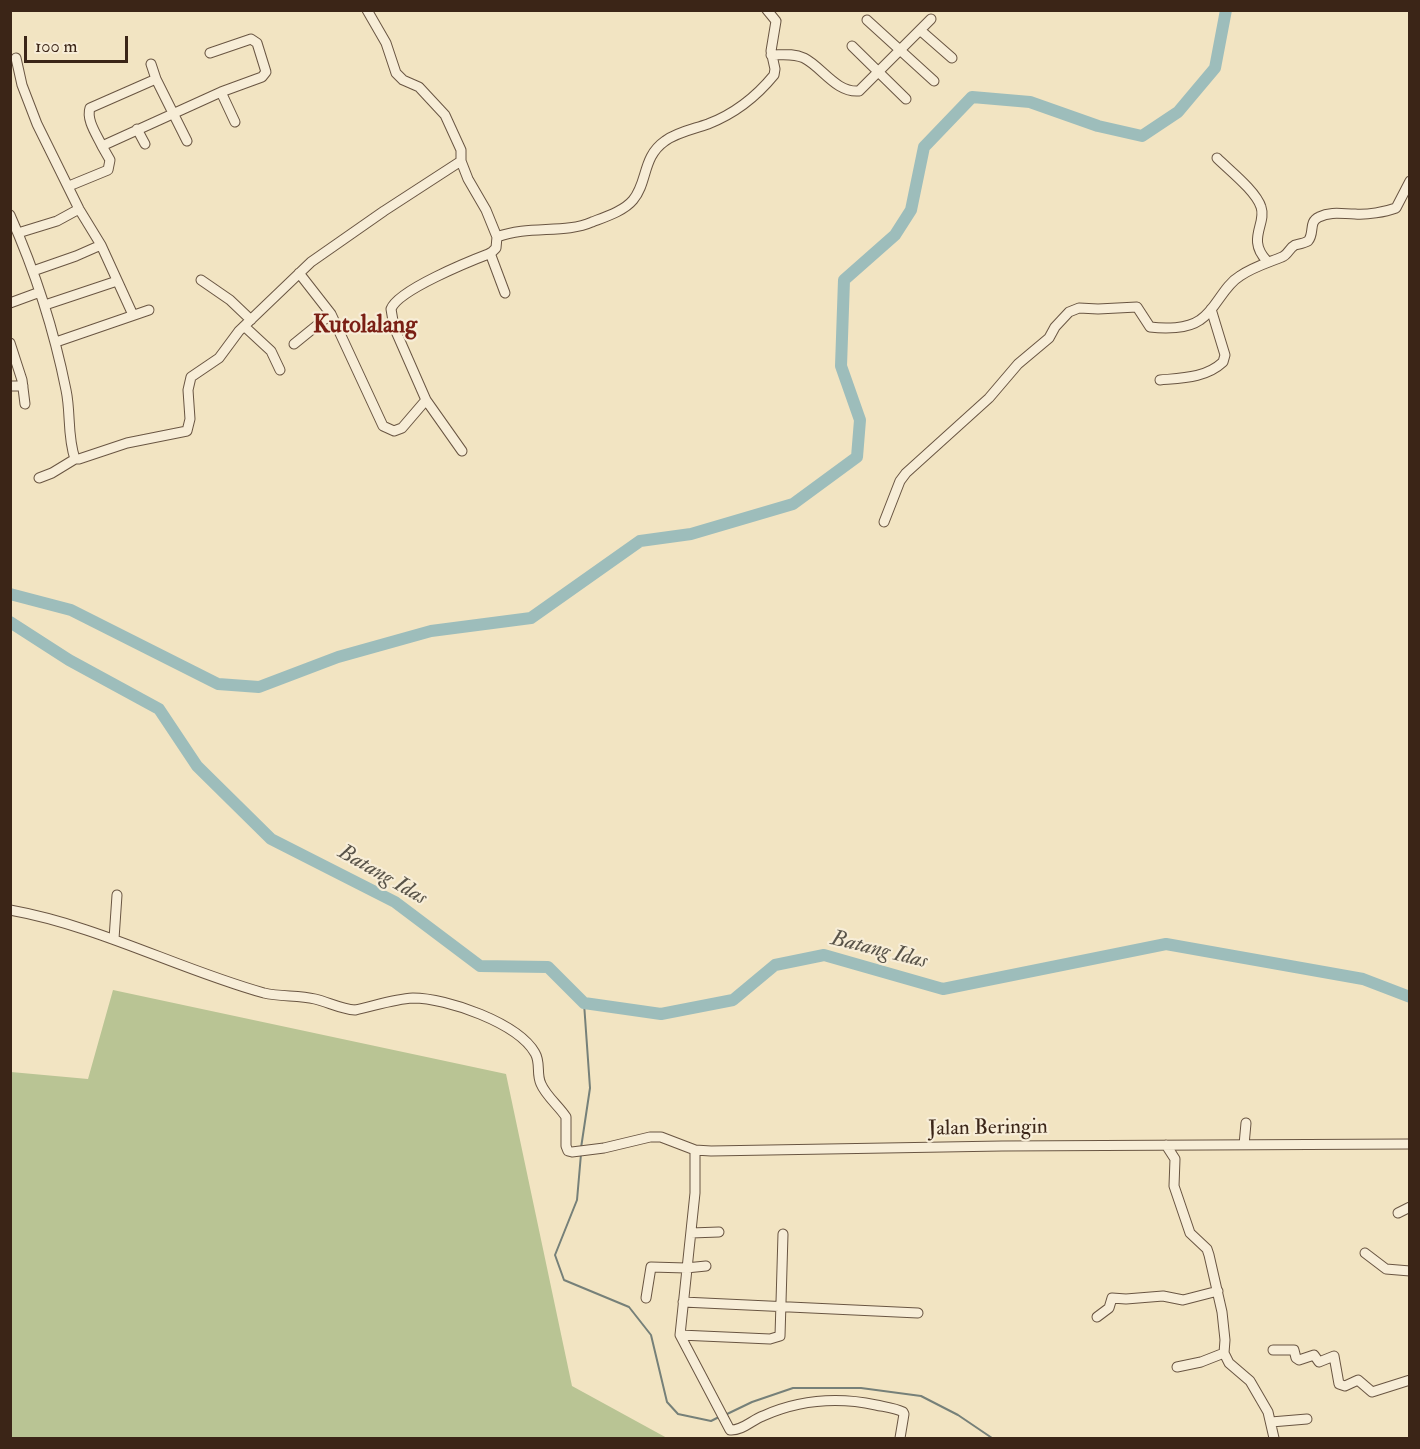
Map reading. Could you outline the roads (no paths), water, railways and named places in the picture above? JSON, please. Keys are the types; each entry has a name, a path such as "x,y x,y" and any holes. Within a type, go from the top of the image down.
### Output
{"street":[{"path":"367,10 386,43 396,73 403,80 419,87 445,115 461,150 461,161 468,179 486,210 497,237 496,248 490,253 452,269 398,298 391,309 394,327 426,400 462,451"},
{"path":"497,237 523,230 590,224 626,207 636,196 647,164 657,148 673,136 716,121 742,105 774,75 775,69 771,56 776,21 767,10"},
{"path":"771,56 790,54 804,58 833,82 851,91 862,90 931,19"},
{"path":"867,20 934,81"},
{"path":"920,30 952,58"},
{"path":"102,146 172,113 261,77 266,69 257,43 251,39 210,53"},
{"path":"852,46 906,99"},
{"path":"16,58 22,85 36,124 79,209 101,245 133,315"},
{"path":"151,64 156,79 187,141"},
{"path":"69,186 108,170 110,160 90,119 88,113 90,108 156,79"},
{"path":"221,92 235,122"},
{"path":"137,129 145,144"},
{"path":"1217,158 1247,188 1261,206 1262,215 1257,236 1261,253 1267,261"},
{"path":"39,478 75,459 127,443 189,429 189,382 191,377 219,358 231,339 299,273 367,223 444,170 461,161"},
{"path":"884,522 900,481 906,473 989,398 1018,364 1050,338 1055,327 1070,312 1079,308 1137,307 1147,324 1157,328 1177,327 1200,321 1231,282 1267,261 1283,257 1293,246 1307,242 1313,221 1319,217 1342,212 1361,214 1396,208 1410,181"},
{"path":"18,233 57,221 79,209"},
{"path":"10,215 33,271 56,342 67,393 71,442 75,459"},
{"path":"33,271 101,245"},
{"path":"490,253 505,293"},
{"path":"299,273 331,314 383,426 394,431 402,428 426,400"},
{"path":"201,280 230,300 271,351 280,370"},
{"path":"45,305 117,281"},
{"path":"10,303 40,292"},
{"path":"1160,380 1192,378 1223,362 1225,356 1211,309"},
{"path":"56,342 149,310"},
{"path":"294,345 331,314"},
{"path":"10,343 23,386 25,404"},
{"path":"10,386 23,386"},
{"path":"10,910 48,918 114,939 117,895"},
{"name":"Jalan Beringin","path":"114,939 198,971 269,994 315,999 355,1010 412,998 459,1006 501,1023 528,1044 537,1055 542,1087 566,1117 566,1146 568,1151 572,1152 655,1137 695,1149 722,1151 1410,1144"},
{"path":"1244,1145 1246,1123"},
{"path":"1166,1145 1176,1162 1174,1186 1190,1233 1207,1250 1218,1291 1225,1341 1224,1353 1229,1363 1250,1382 1268,1412 1274,1438"},
{"path":"695,1149 696,1174 680,1335 730,1430 736,1431 762,1416 786,1407 816,1401 857,1401 903,1412 900,1438"},
{"path":"1398,1213 1410,1208"},
{"path":"691,1233 718,1232"},
{"path":"680,1335 778,1338 781,1330 783,1234"},
{"path":"1365,1252 1386,1269 1410,1271"},
{"path":"646,1298 651,1267 706,1266"},
{"path":"1097,1317 1107,1310 1114,1297 1126,1299 1163,1296 1183,1299 1218,1291"},
{"path":"683,1302 918,1313"},
{"path":"1273,1350 1295,1351 1297,1359 1314,1355 1319,1362 1334,1356 1339,1384 1345,1386 1358,1380 1372,1392 1410,1380"},
{"path":"1177,1367 1201,1362 1224,1353"},
{"path":"1271,1422 1307,1419"}],"waterway":[{"path":"10,594 71,610 218,684 259,687 338,657 431,631 531,618 640,541 691,534 793,504 857,457 860,420 841,366 844,280 895,235 911,210 924,147 972,97 1030,102 1098,126 1142,136 1178,112 1215,68 1226,10"},
{"name":"Batang Idas","path":"10,622 69,660 159,709 197,766 271,839 395,902 480,966 548,967 584,1003 661,1014 733,1000 775,965 824,955 943,989 1166,944 1363,979 1410,997"},
{"path":"581,1148 590,1088 584,1003"},
{"path":"581,1154 577,1200 555,1255 564,1280 629,1307 651,1335 667,1402 678,1414 711,1421 719,1417"},
{"path":"725,1415 752,1402 793,1388 861,1388 921,1396 958,1415 992,1438"}],"district":[{"name":"Kutolalang","path":"365,327"}]}
